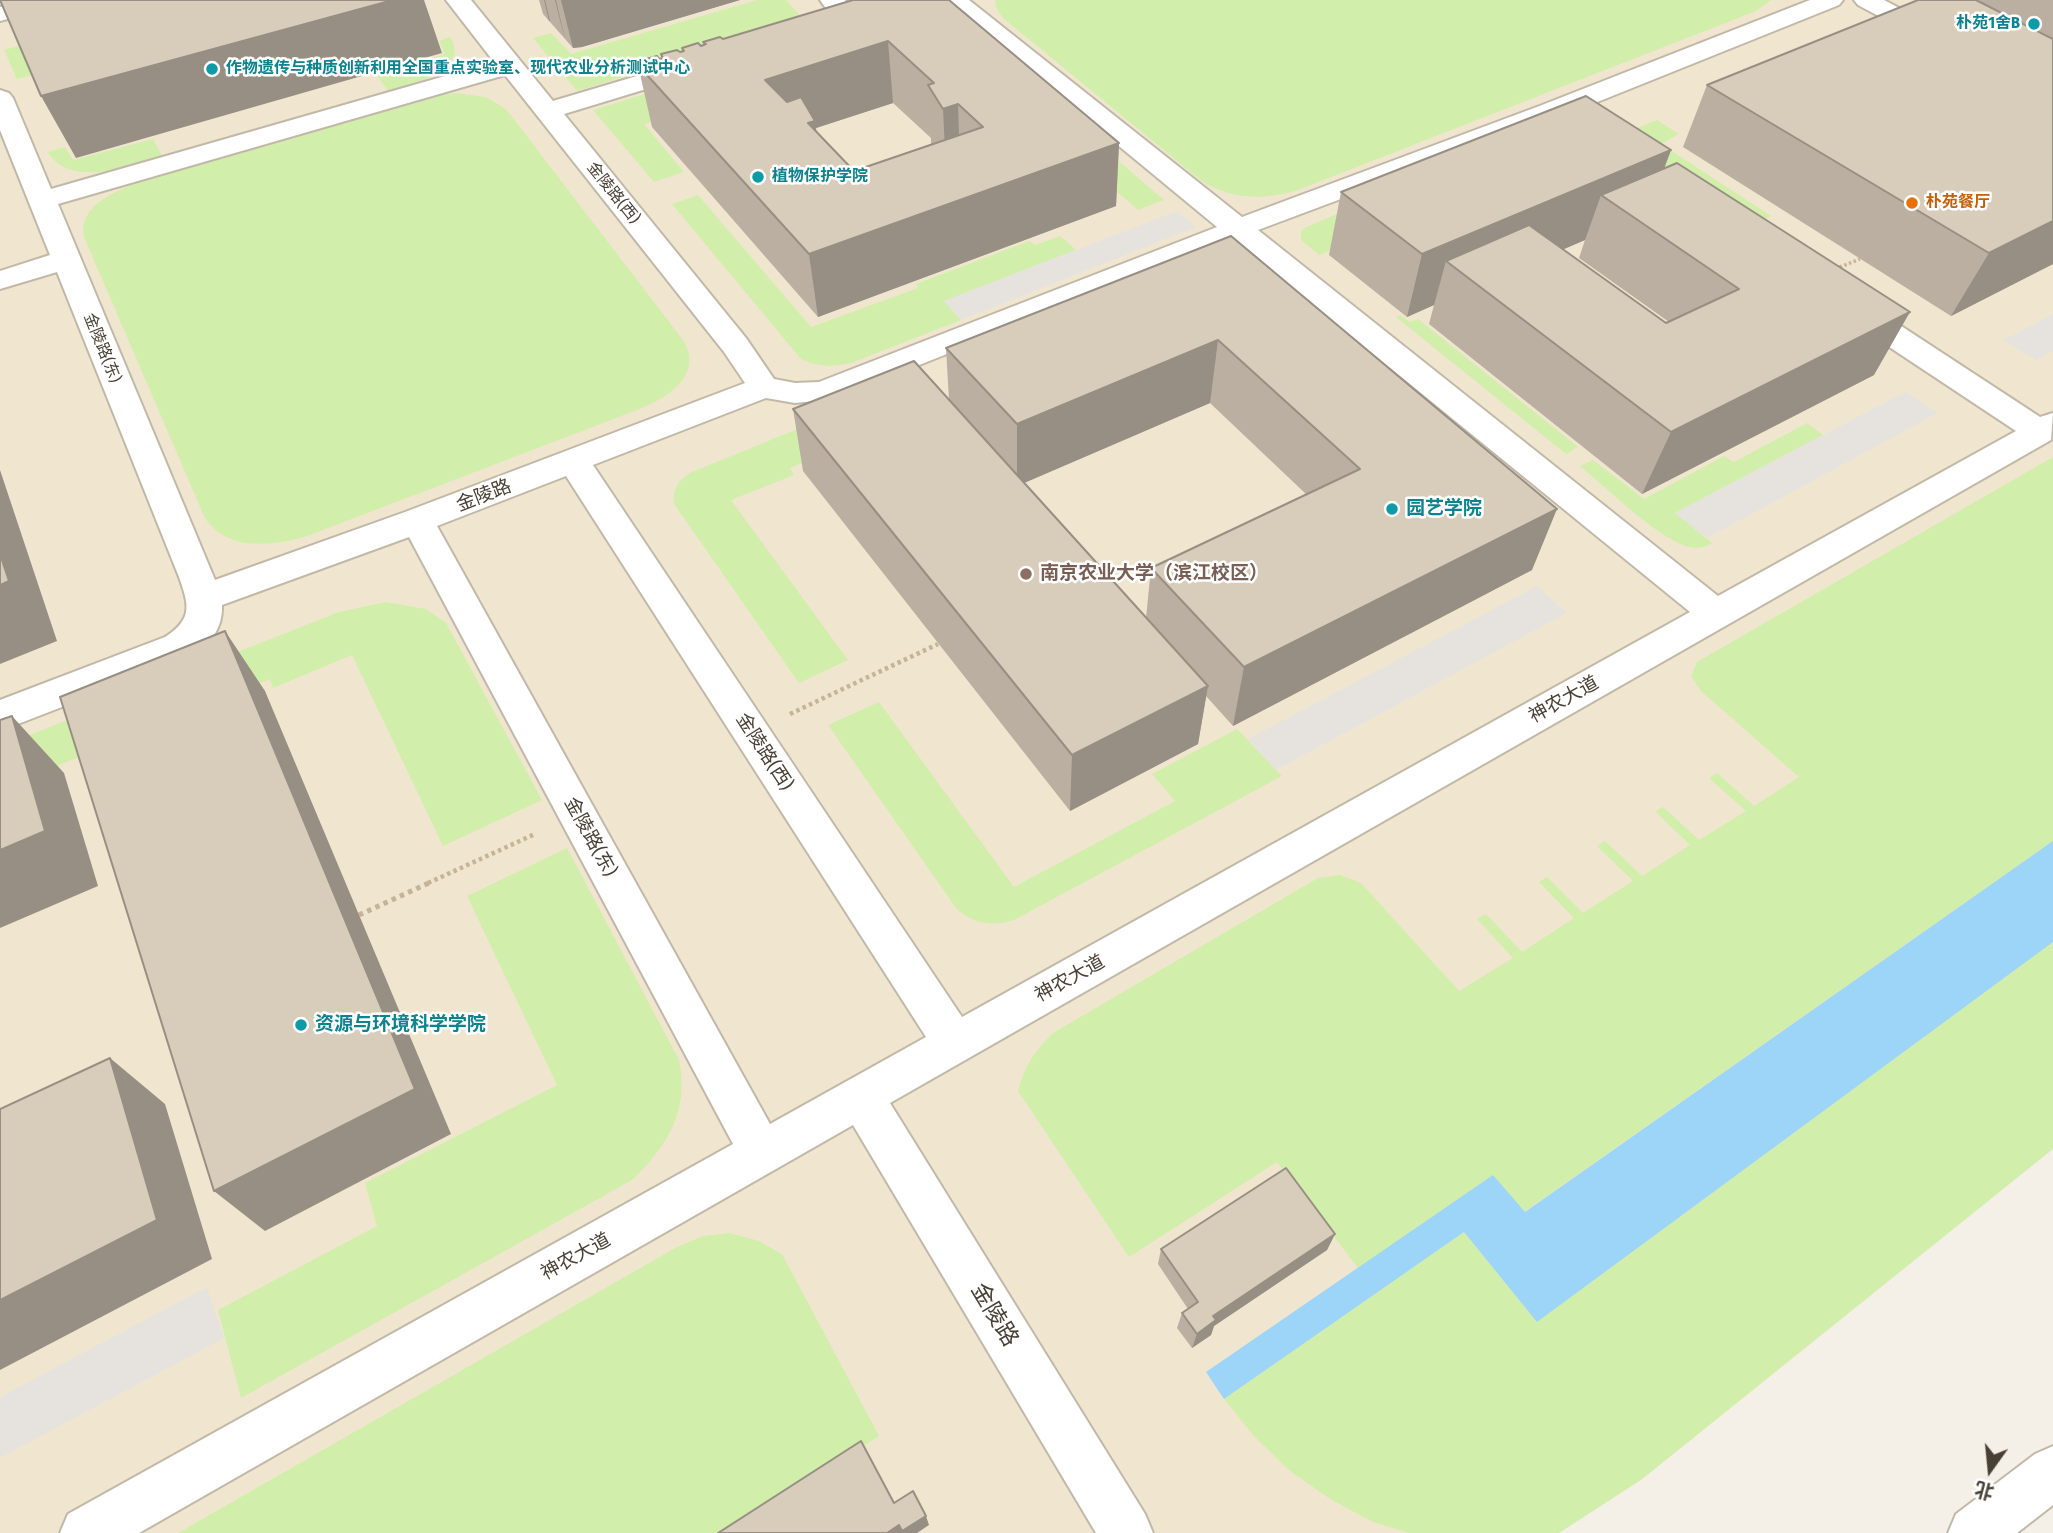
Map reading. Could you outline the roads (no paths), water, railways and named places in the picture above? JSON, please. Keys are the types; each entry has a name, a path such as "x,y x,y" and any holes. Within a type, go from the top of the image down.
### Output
{"street":[{"path":"0,14 54,0"},
{"name":"金陵路(西)","path":"458,0 735,345 764,387"},
{"path":"832,0 849,20"},
{"path":"954,0 1716,614"},
{"path":"764,387 795,393 823,392 1236,229 1563,118 1832,0"},
{"path":"1866,0 1955,47"},
{"path":"823,28 876,12"},
{"path":"547,111 718,60"},
{"path":"42,200 510,65"},
{"name":"金陵路(东)","path":"0,98 185,549 201,599"},
{"path":"0,280 66,260"},
{"path":"1809,280 2047,428"},
{"name":"金陵路","path":"201,599 417,521 764,387"},
{"name":"神农大道","path":"88,1533 2047,428"},
{"name":"金陵路(西)","path":"573,461 956,1044"},
{"name":"金陵路(东)","path":"417,521 762,1153"},
{"path":"0,716 184,644 195,636 204,624 205,611 201,599"},
{"name":"金陵路","path":"861,1097 1126,1533"},
{"path":"1975,1533 2053,1472"}],"water":[{"path":"2053,841 2053,942 1537,1322 1464,1232 1224,1399 1206,1372 1493,1175 1525,1212"}],"place":[{"name":"朴苑1舍B","path":"2034,24"},
{"name":"作物遗传与种质创新利用全国重点实验室、现代农业分析测试中心","path":"212,69"},
{"name":"植物保护学院","path":"758,177"},
{"name":"朴苑餐厅","path":"1912,203"},
{"name":"园艺学院","path":"1392,509"},
{"name":"南京农业大学（滨江校区）","path":"1026,574"},
{"name":"资源与环境科学学院","path":"301,1025"}]}
